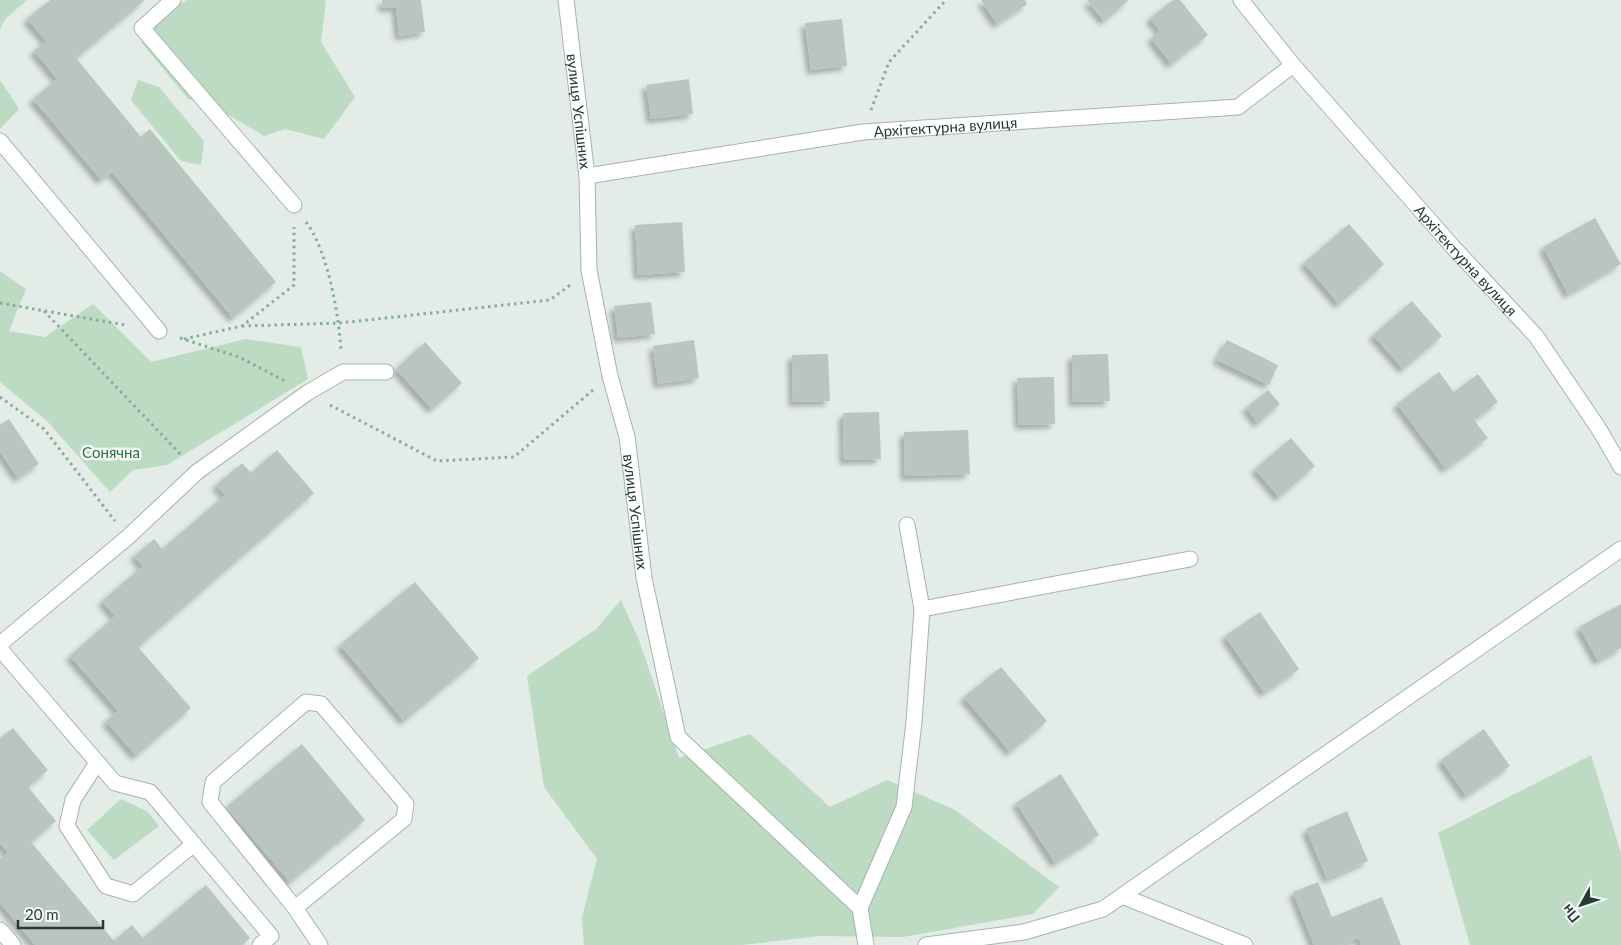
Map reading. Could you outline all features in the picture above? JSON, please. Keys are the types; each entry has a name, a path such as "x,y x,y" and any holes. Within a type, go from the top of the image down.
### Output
{"street":[{"path":"173,0 142,28 294,205"},
{"name":"вулиця Успішних","path":"566,0 587,176 589,270 610,376 627,437 644,578 678,737 860,908"},
{"name":"Архітектурна вулиця","path":"1241,0 1293,65 1453,247 1536,336 1599,429 1621,467"},
{"name":"Архітектурна вулиця","path":"587,176 863,132 1238,107 1293,65"},
{"path":"0,141 158,331"},
{"path":"0,644 128,537 197,472 307,393 342,372 386,372"},
{"path":"866,945 860,908 904,807 914,722 922,609 907,526"},
{"path":"926,945 1024,932 1103,909 1621,549"},
{"path":"922,609 1190,559"},
{"path":"0,649 115,783 150,792 271,936 260,945"},
{"path":"295,908 404,819 406,804 321,704 306,702 213,782 210,802 295,908 320,945"},
{"path":"97,763 73,800 67,826 106,886 133,894 194,844"},
{"path":"1122,896 1245,945"},
{"path":"0,930 13,945"}],"path":[{"path":"863,132 889,62 946,0"},
{"path":"294,205 317,237 340,323 342,372"},
{"path":"242,326 294,284 294,205"},
{"path":"184,339 242,326 340,323 550,300 589,270"},
{"path":"0,303 158,331 240,357 437,461 514,457 610,376"},
{"path":"44,311 197,472"},
{"path":"0,397 44,429 128,537"}],"green space":[{"path":"0,0 27,0 5,19 0,29"},
{"path":"187,0 326,0 321,42 355,97 324,139 285,129 264,136 214,106 188,99 141,42 166,12"},
{"path":"0,80 19,109 0,129"},
{"path":"138,80 159,87 204,141 201,165 181,161 131,100"},
{"name":"Сонячна","path":"0,271 26,289 9,331 45,337 93,304 151,362 246,339 301,347 308,379 167,465 133,470 110,492 47,421 0,382"},
{"path":"621,600 639,640 679,758 750,734 830,807 887,780 955,810 1059,887 1033,914 903,937 819,936 742,945 584,945 582,917 597,859 544,787 527,676 596,629"},
{"path":"1591,755 1621,853 1621,945 1470,945 1438,833"},
{"path":"121,799 148,812 159,826 114,860 87,830"}],"building":[{"path":"50,0 145,0 76,58 141,137 150,129 276,282 233,318 112,172 101,180 33,99 57,79 34,51 46,41 27,19"},
{"path":"382,0 421,0 425,32 399,36 396,7 383,8"},
{"path":"981,0 1025,0 1027,4 997,24"},
{"path":"1087,0 1129,0 1104,21"},
{"path":"1173,0 1180,0 1208,35 1171,64 1151,38 1160,31 1150,18"},
{"path":"842,19 847,66 811,70 805,23"},
{"path":"689,79 693,114 651,119 646,85"},
{"path":"1595,218 1621,264 1568,294 1543,247"},
{"path":"682,222 685,272 638,275 635,225"},
{"path":"1349,224 1384,264 1339,304 1304,263"},
{"path":"1412,301 1442,336 1403,369 1373,335"},
{"path":"651,302 655,334 618,338 614,306"},
{"path":"694,340 699,378 658,384 653,346"},
{"path":"1227,340 1278,365 1269,385 1217,360"},
{"path":"425,342 462,383 432,409 396,369"},
{"path":"828,354 830,401 793,402 792,355"},
{"path":"1108,354 1110,401 1073,402 1072,355"},
{"path":"1439,372 1454,392 1478,374 1498,402 1474,420 1488,438 1446,469 1397,404"},
{"path":"1054,377 1055,424 1019,425 1017,378"},
{"path":"1268,390 1280,404 1258,423 1246,408"},
{"path":"879,412 881,459 844,460 843,413"},
{"path":"9,419 39,464 18,478 0,452 0,425"},
{"path":"968,430 970,474 905,476 904,432"},
{"path":"1291,438 1315,466 1279,497 1255,469"},
{"path":"277,450 314,493 138,647 191,708 136,756 106,721 118,711 70,656 115,616 102,601 143,566 134,556 154,539 162,549 225,495 216,485 242,463 251,473"},
{"path":"415,582 479,658 404,721 340,645"},
{"path":"1621,604 1621,648 1598,661 1579,627"},
{"path":"1260,612 1299,669 1264,693 1225,636"},
{"path":"1001,667 1047,721 1010,752 964,697"},
{"path":"13,728 48,770 28,787 56,821 31,842 114,941 132,925 143,938 206,885 250,938 242,945 35,945 0,903 0,859 8,853 0,843 0,738"},
{"path":"1484,729 1510,766 1466,796 1441,760"},
{"path":"302,744 365,820 290,882 226,807"},
{"path":"1061,774 1099,835 1055,863 1016,803"},
{"path":"1347,811 1368,861 1327,879 1306,829"},
{"path":"1318,882 1332,917 1382,897 1401,945 1361,945 1359,938 1342,945 1314,945 1293,892"}]}
